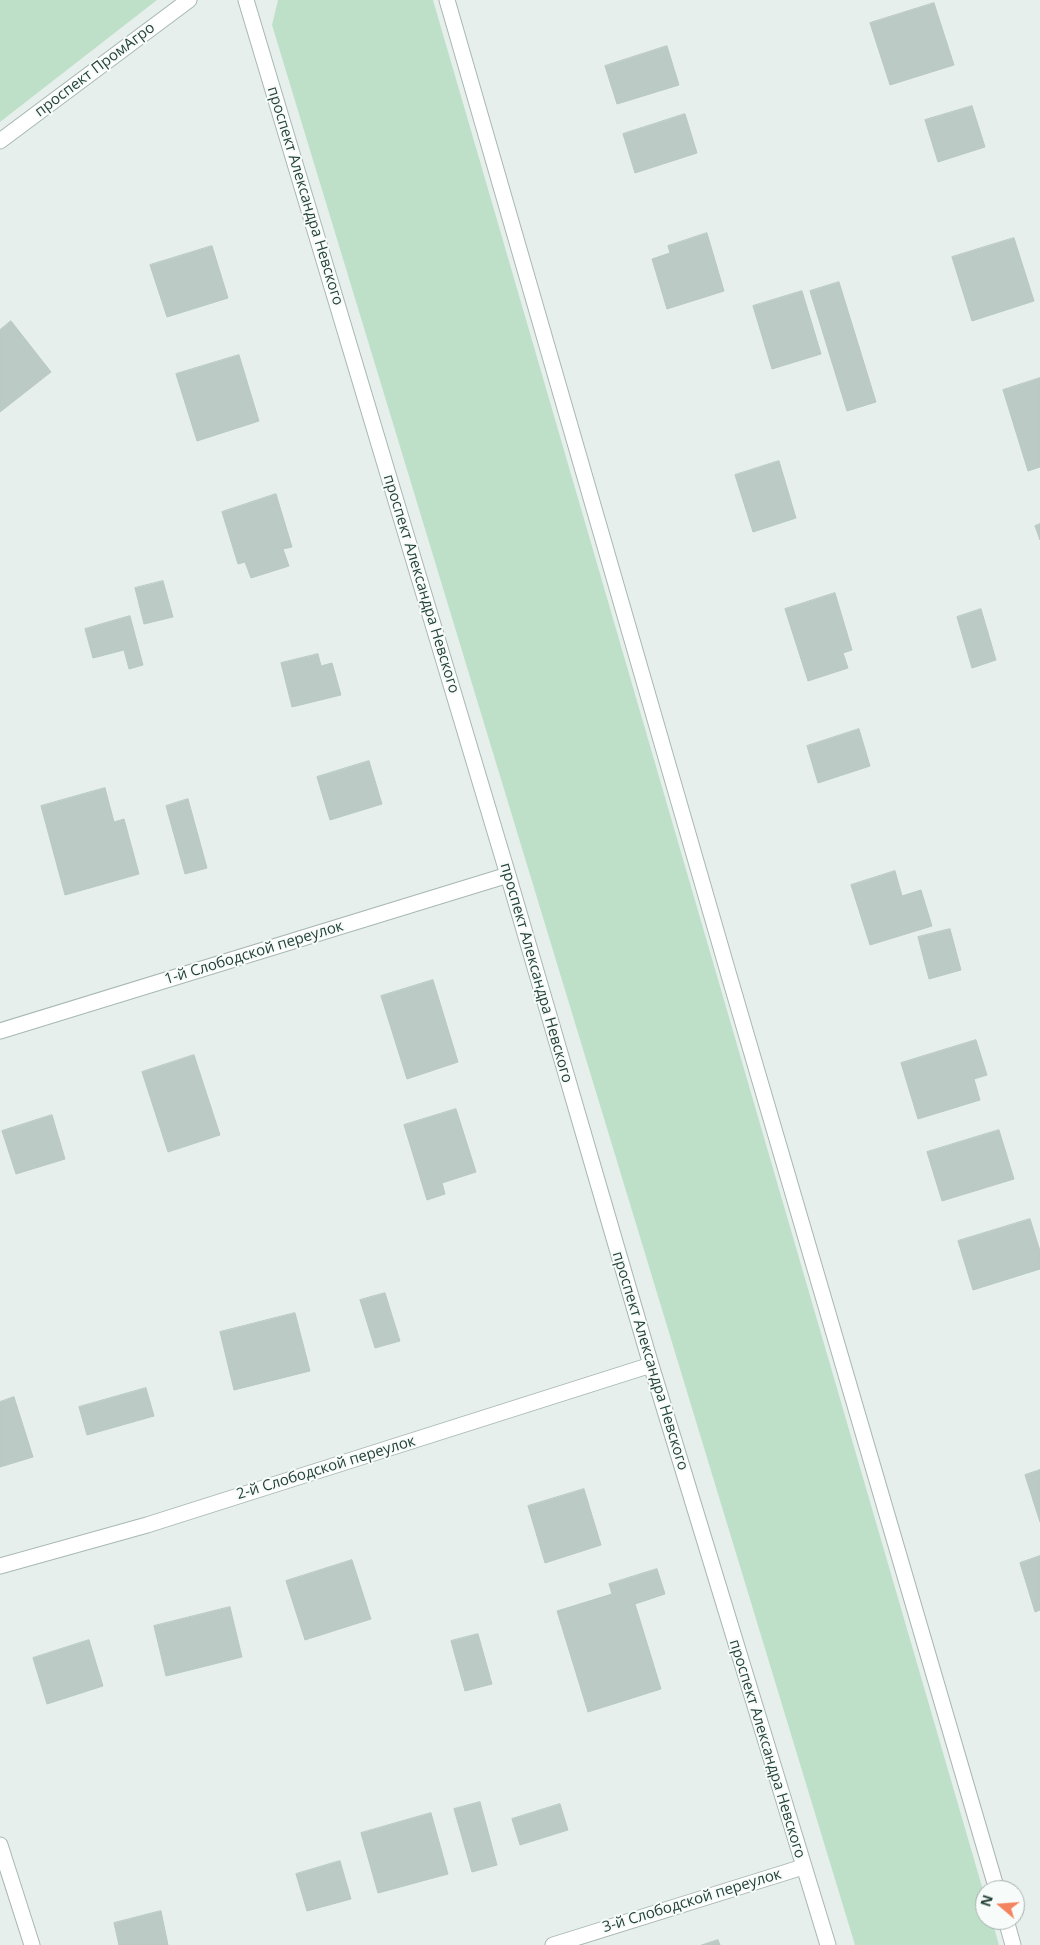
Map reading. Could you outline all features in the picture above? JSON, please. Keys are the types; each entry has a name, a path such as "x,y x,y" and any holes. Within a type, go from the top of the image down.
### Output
{"street":[{"name":"проспект ПромАгро","path":"0,141 190,0"},
{"name":"проспект Александра Невского","path":"246,0 508,875 650,1366 828,1945"},
{"path":"447,0 728,972 994,1880"},
{"name":"1-й Слободской переулок","path":"0,1031 508,875"},
{"name":"2-й Слободской переулок","path":"0,1566 146,1525 650,1366"},
{"path":"0,1845 32,1945"},
{"name":"3-й Слободской переулок","path":"553,1945 803,1867"},
{"path":"1009,1930 1013,1945"}],"green space":[{"path":"0,0 157,0 0,122"},
{"path":"278,0 433,0 980,1880 975,1880 975,1930 995,1930 999,1945 855,1945 272,25"}],"building":[{"path":"934,3 954,65 890,85 870,23"},
{"path":"667,46 679,85 617,104 605,66"},
{"path":"972,106 985,147 938,162 925,120"},
{"path":"685,114 697,153 635,173 623,134"},
{"path":"707,233 724,291 667,309 652,259 670,253 668,246"},
{"path":"1014,238 1034,301 972,321 952,257"},
{"path":"212,246 228,298 167,317 150,265"},
{"path":"839,282 876,402 847,411 810,291"},
{"path":"802,291 821,354 772,369 753,306"},
{"path":"11,321 51,372 0,412 0,330"},
{"path":"239,355 259,421 197,441 176,374"},
{"path":"1040,378 1040,467 1028,471 1003,390"},
{"path":"779,461 796,518 753,532 735,475"},
{"path":"276,494 292,547 283,549 289,566 251,578 245,562 238,564 222,512"},
{"path":"1040,524 1040,540 1035,526"},
{"path":"163,581 173,617 144,624 135,588"},
{"path":"835,593 852,650 843,653 848,668 808,681 785,609"},
{"path":"981,609 996,660 972,668 957,617"},
{"path":"130,616 143,665 129,669 124,650 93,658 85,629"},
{"path":"318,654 321,666 332,663 341,695 292,707 281,663"},
{"path":"859,729 870,766 818,783 807,746"},
{"path":"369,761 382,804 330,820 317,777"},
{"path":"105,788 114,822 124,819 139,874 65,895 41,806"},
{"path":"188,799 207,868 185,874 166,806"},
{"path":"895,871 902,896 921,890 932,926 870,945 851,885"},
{"path":"950,929 961,970 929,979 918,937"},
{"path":"433,980 458,1062 407,1079 381,996"},
{"path":"976,1040 987,1075 974,1079 980,1100 918,1119 901,1063"},
{"path":"194,1055 220,1135 168,1152 142,1072"},
{"path":"456,1109 476,1172 442,1183 445,1194 427,1200 404,1125"},
{"path":"52,1115 65,1159 16,1174 2,1131"},
{"path":"999,1130 1014,1179 942,1201 927,1152"},
{"path":"1030,1219 1040,1251 1040,1269 973,1290 958,1241"},
{"path":"385,1293 400,1341 375,1348 360,1300"},
{"path":"295,1313 310,1371 234,1390 220,1332"},
{"path":"146,1388 154,1416 87,1435 79,1407"},
{"path":"14,1397 33,1457 0,1467 0,1402"},
{"path":"1040,1470 1040,1522 1025,1475"},
{"path":"584,1489 601,1545 545,1563 528,1506"},
{"path":"1040,1556 1040,1610 1035,1612 1020,1563"},
{"path":"352,1560 371,1619 305,1640 286,1581"},
{"path":"657,1569 665,1594 635,1604 661,1689 588,1712 557,1611 612,1594 609,1584"},
{"path":"230,1607 242,1657 166,1676 154,1626"},
{"path":"478,1634 492,1684 465,1691 451,1641"},
{"path":"89,1640 103,1686 47,1704 33,1658"},
{"path":"480,1802 497,1865 472,1872 454,1809"},
{"path":"560,1804 568,1830 520,1845 512,1819"},
{"path":"431,1813 448,1874 378,1893 361,1833"},
{"path":"340,1861 351,1899 307,1911 296,1874"},
{"path":"161,1911 168,1945 119,1945 114,1923"},
{"path":"718,1940 720,1945 702,1945"}]}
